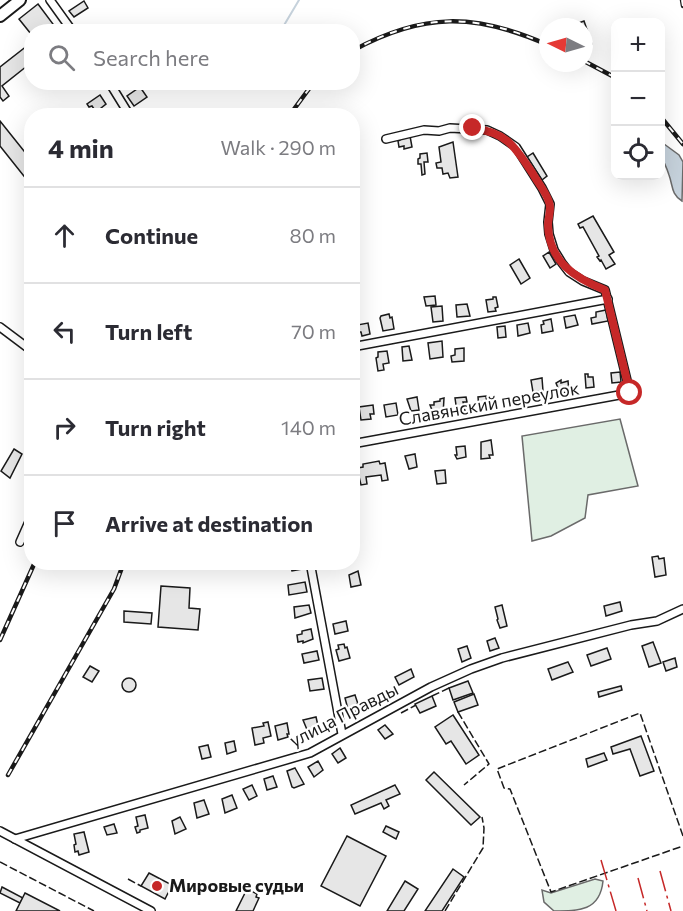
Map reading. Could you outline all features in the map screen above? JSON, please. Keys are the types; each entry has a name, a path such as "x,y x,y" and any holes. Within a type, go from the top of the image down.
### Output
{"main road":[{"path":"0,16 20,0"}],"street":[{"path":"50,0 67,24"},
{"path":"114,90 125,108"},
{"path":"360,346 608,299 605,290 569,272 554,250 549,234 550,204 516,147 487,130 473,128 424,130 386,139"},
{"name":"Славянский переулок","path":"360,443 630,393 608,299"},
{"path":"0,327 24,345"},
{"path":"20,542 24,533"},
{"path":"311,570 342,734"},
{"name":"улица Правды","path":"15,839 310,753 431,687 492,662 631,625 657,621 683,609"},
{"path":"0,831 151,911"}],"green space":[{"path":"620,419 638,486 588,495 585,518 551,536 532,541 522,436"},
{"path":"595,879 603,881 601,891 593,904 587,907 572,911 554,911 544,902 542,890 551,893"}],"shaded area":[{"path":"665,145 679,155 683,162 682,201 673,190 665,164"}],"building":[{"path":"84,1 88,8 74,17 69,11"},
{"path":"38,4 53,24 24,25 19,19"},
{"path":"24,48 24,68 2,86 9,96 3,101 0,97 0,67"},
{"path":"136,90 142,90 147,97 134,106 127,96"},
{"path":"100,95 106,104 101,108 93,108 87,104"},
{"path":"0,121 24,151 24,176 0,146"},
{"path":"410,136 412,147 404,149 404,146 399,147 400,138"},
{"path":"453,142 458,177 450,178 448,173 443,174 442,168 437,168 436,163 441,162 439,147"},
{"path":"427,153 428,162 424,162 425,174 422,175 418,159 420,154"},
{"path":"533,153 547,176 542,180 527,157"},
{"path":"593,216 614,252 609,255 615,264 606,269 597,257 599,256 583,227 580,228 578,224"},
{"path":"549,252 556,264 550,268 543,256"},
{"path":"519,259 530,278 521,284 510,265"},
{"path":"435,296 436,305 426,306 424,297"},
{"path":"496,297 498,307 495,308 496,311 488,312 486,300 493,299"},
{"path":"467,304 470,316 457,317 456,305"},
{"path":"442,306 443,321 433,322 431,307"},
{"path":"606,310 608,321 592,324 591,318 596,317 596,312"},
{"path":"389,314 390,318 392,317 394,329 383,331 380,318"},
{"path":"575,315 578,325 566,328 564,317"},
{"path":"551,319 553,331 542,333 543,321"},
{"path":"368,323 370,334 362,336 360,324"},
{"path":"528,323 530,333 518,336 517,325"},
{"path":"505,326 506,337 498,338 497,327"},
{"path":"442,341 443,357 430,359 428,343"},
{"path":"409,346 412,360 403,361 402,347"},
{"path":"464,348 464,361 452,362 451,356 455,355 455,349"},
{"path":"387,351 389,363 383,364 384,370 378,371 376,358 378,352"},
{"path":"620,372 621,382 612,383 611,373"},
{"path":"585,374 593,377 594,387 586,388"},
{"path":"542,378 543,391 533,392 531,380"},
{"path":"561,380 561,383 568,381 569,392 560,393 556,383"},
{"path":"486,396 487,407 479,409 478,397"},
{"path":"417,397 419,410 411,411 407,399"},
{"path":"466,397 467,402 463,402 465,411 457,412 455,398"},
{"path":"444,398 443,415 434,415 430,405"},
{"path":"396,403 398,415 386,417 384,405"},
{"path":"373,405 374,414 370,414 371,419 361,420 360,407"},
{"path":"491,440 493,455 489,455 490,458 481,459 481,442"},
{"path":"465,446 466,457 457,459 456,447"},
{"path":"14,449 22,454 10,478 1,471"},
{"path":"415,454 417,467 409,469 405,456"},
{"path":"379,461 380,464 385,463 388,480 382,481 381,475 366,477 367,484 361,485 360,468 363,467 363,464"},
{"path":"445,470 446,483 437,484 435,471"},
{"path":"658,556 659,559 664,558 666,575 655,577 652,557"},
{"path":"358,571 361,585 351,587 349,575"},
{"path":"305,582 307,592 289,595 288,585"},
{"path":"161,586 190,588 189,608 200,609 198,630 158,627"},
{"path":"620,602 622,611 606,616 604,606"},
{"path":"309,605 311,613 295,618 294,607"},
{"path":"502,605 507,626 500,628 495,607"},
{"path":"124,611 152,613 151,624 124,622"},
{"path":"346,621 348,631 335,634 333,624"},
{"path":"311,629 313,639 303,643 303,641 298,642 297,635"},
{"path":"495,638 499,648 490,651 487,641"},
{"path":"653,642 661,663 649,667 642,646"},
{"path":"344,644 350,658 339,661 336,650 339,649 338,645"},
{"path":"467,646 471,658 462,662 458,649"},
{"path":"607,648 611,659 591,666 587,655"},
{"path":"317,651 319,660 304,663 302,654"},
{"path":"675,658 677,667 666,671 663,662"},
{"path":"568,662 573,672 552,680 548,669"},
{"path":"90,666 99,671 92,682 83,677"},
{"path":"411,669 414,677 399,685 395,677"},
{"path":"129,678 134,680 136,685 134,690 129,692 124,690 122,685 124,680"},
{"path":"322,678 324,689 310,691 308,680"},
{"path":"468,681 473,693 453,700 449,688"},
{"path":"621,686 622,690 599,697 598,692"},
{"path":"474,694 478,705 458,712 454,702"},
{"path":"355,695 358,704 355,705 357,711 349,713 345,698"},
{"path":"432,696 436,706 420,713 415,704"},
{"path":"453,715 479,755 466,764 451,741 446,744 435,727"},
{"path":"316,717 319,730 308,732 303,720"},
{"path":"268,722 271,736 263,738 264,743 255,745 252,728 264,726 263,723"},
{"path":"287,723 288,737 278,740 275,726"},
{"path":"385,725 393,734 385,739 378,730"},
{"path":"641,736 654,771 640,776 630,749 613,754 611,747"},
{"path":"234,741 236,751 227,754 225,743"},
{"path":"208,745 211,757 202,759 199,747"},
{"path":"340,748 346,758 338,763 332,754"},
{"path":"604,753 607,760 588,767 586,759"},
{"path":"318,761 323,770 314,777 308,767"},
{"path":"295,768 304,784 294,788 287,771"},
{"path":"434,772 480,817 471,825 426,780"},
{"path":"273,776 277,787 267,790 264,779"},
{"path":"252,785 257,796 249,800 243,789"},
{"path":"395,785 400,794 386,800 389,806 384,809 381,803 355,814 351,805"},
{"path":"232,795 237,808 225,813 222,799"},
{"path":"204,800 209,814 197,818 194,803"},
{"path":"145,815 148,828 137,833 136,817"},
{"path":"180,817 186,829 175,834 172,821"},
{"path":"114,824 117,833 107,835 104,827"},
{"path":"386,826 399,832 396,839 383,832"},
{"path":"84,832 89,852 79,855 78,851 75,852 74,834"},
{"path":"347,836 386,856 360,906 321,886"},
{"path":"453,869 464,877 442,911 425,911"},
{"name":"Мировые судьи","path":"149,873 172,885 165,899 141,886"},
{"path":"405,881 418,889 404,911 387,911"},
{"path":"2,887 23,898 20,903 0,893"},
{"path":"247,889 257,894 256,897 259,898 253,911 236,911"},
{"path":"25,893 60,911 16,911"}],"waterway":[{"path":"285,24 299,0"}],"railway":[{"path":"682,0 683,6"},
{"path":"360,47 402,29 450,21 497,27 539,41"},
{"path":"593,66 611,75"},
{"path":"295,108 308,90"},
{"path":"665,122 683,144"},
{"path":"0,640 31,570"},
{"path":"8,775 114,589 121,570"}],"fence":[{"path":"432,696 449,688"},
{"path":"401,713 416,705"},
{"path":"458,712 489,764 464,785"},
{"path":"683,836 640,713 497,769 504,788 510,789 551,892 683,846"},
{"path":"445,911 483,848 482,817"},
{"path":"0,862 94,911"},
{"path":"128,879 141,886"}],"power":[{"path":"601,860 616,911"},
{"path":"660,871 671,911"},
{"path":"638,878 647,911"}],"place":[{"name":"Мировые судьи","path":"157,886"}],"route":[{"path":"473,128 487,130 516,147 550,204 549,234 554,250 562,263 569,272 583,281 605,290 630,393"}]}
